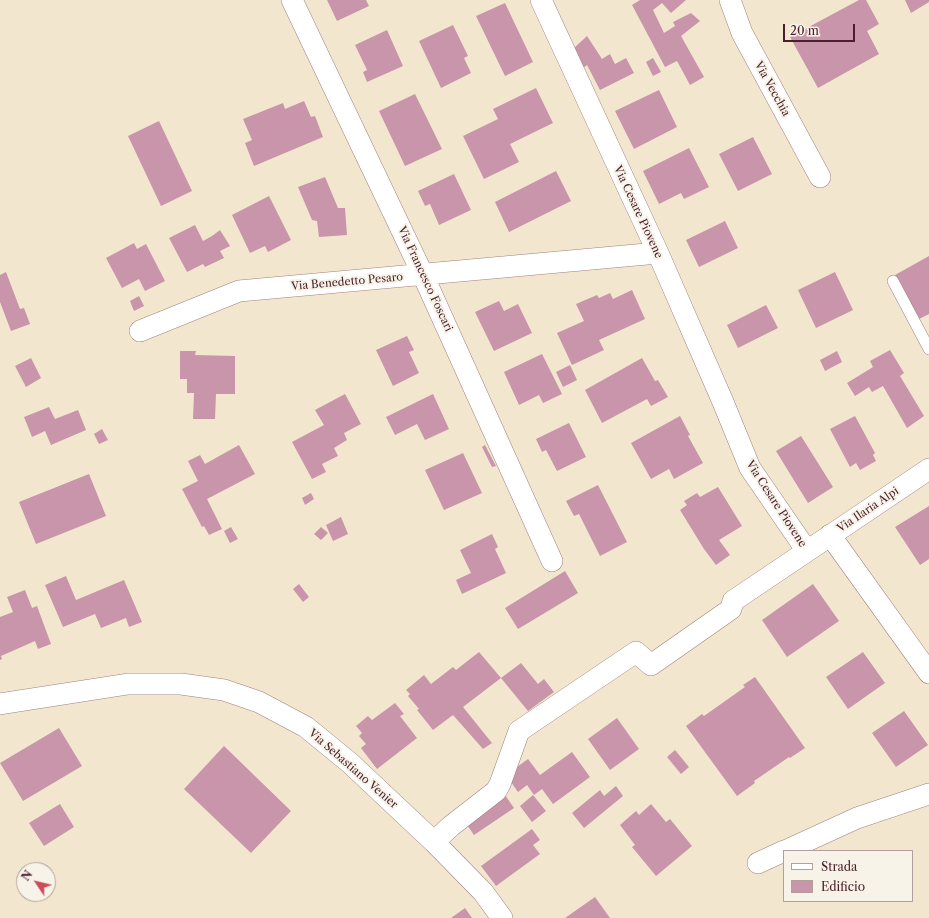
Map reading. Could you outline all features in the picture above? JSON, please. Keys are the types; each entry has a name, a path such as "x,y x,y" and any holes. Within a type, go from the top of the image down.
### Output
{"street":[{"name":"Via Francesco Foscari","path":"292,0 423,275 552,561"},
{"name":"Via Cesare Piovene","path":"434,842 451,826 496,791 520,731 636,652 651,665 731,609 733,602 807,551 750,468 723,402 658,254 541,0"},
{"name":"Via Vecchia","path":"730,0 742,34 820,176"},
{"name":"Via Benedetto Pesaro","path":"140,331 239,291 658,254"},
{"name":"Via Ilaria Alpi","path":"807,551 929,469"},
{"path":"830,535 929,673"},
{"name":"Via Sebastiano Venier","path":"0,704 128,684 181,684 224,690 259,702 306,727 350,763 434,842 482,892 502,918"},
{"path":"786,850 857,818 929,794"},
{"path":"758,863 783,851"}],"lane":[{"path":"893,281 929,349"}],"building":[{"path":"327,0 366,0 369,6 337,21"},
{"path":"640,0 686,0 671,13 662,3 653,10 664,33 675,26 673,22 691,13 700,21 681,36 704,77 690,85 677,61 665,67 632,5"},
{"path":"859,0 866,0 879,24 867,31 879,54 818,88 790,37"},
{"path":"905,0 929,0 929,2 911,13"},
{"path":"505,3 533,62 505,76 476,16"},
{"path":"453,25 468,56 464,58 471,73 441,88 419,41"},
{"path":"387,30 403,66 367,82 363,72 367,70 355,45"},
{"path":"587,36 602,59 610,54 615,64 626,58 634,73 600,90 587,65 583,68 574,48"},
{"path":"653,58 661,72 653,76 646,62"},
{"path":"536,88 553,123 510,144 519,162 484,179 463,136 498,119 493,109"},
{"path":"659,90 677,127 634,149 615,111"},
{"path":"415,94 442,149 405,166 379,111"},
{"path":"304,101 311,117 315,116 323,137 254,166 245,143 252,140 243,119 283,103 285,109"},
{"path":"159,121 192,191 161,206 128,136"},
{"path":"753,137 772,174 738,191 719,154"},
{"path":"689,148 709,187 684,199 681,193 659,204 643,171"},
{"path":"556,171 571,201 509,232 495,202"},
{"path":"454,174 471,210 439,225 430,204 425,206 418,191"},
{"path":"325,177 338,208 345,208 347,235 319,237 317,221 312,220 298,187"},
{"path":"269,196 291,240 268,252 265,246 250,253 232,215"},
{"path":"725,221 738,248 699,267 686,240"},
{"path":"195,225 203,241 220,230 230,246 220,251 224,258 205,267 203,264 187,272 169,238"},
{"path":"134,243 137,249 146,244 165,281 145,291 139,279 122,288 106,258"},
{"path":"929,256 929,314 919,319 895,275"},
{"path":"6,272 20,309 24,308 30,324 11,331 0,302 0,275"},
{"path":"835,272 853,310 816,328 798,290"},
{"path":"632,290 645,319 599,340 604,350 572,365 557,333 584,321 576,304 597,295 599,298 610,293 613,299"},
{"path":"139,296 144,306 134,311 130,301"},
{"path":"499,301 504,311 518,304 532,333 494,351 475,312"},
{"path":"766,305 778,328 738,348 727,325"},
{"path":"407,336 414,350 409,352 419,373 393,386 376,350"},
{"path":"890,350 904,373 900,376 924,416 907,428 883,386 872,392 869,387 855,396 847,383 873,367 870,361"},
{"path":"180,351 196,351 195,355 235,356 235,394 216,394 215,419 193,419 194,393 187,393 187,379 180,379"},
{"path":"837,351 842,362 825,371 820,360"},
{"path":"542,354 562,394 543,403 539,395 519,405 504,372"},
{"path":"31,358 41,378 26,387 15,366"},
{"path":"642,358 655,381 658,380 668,397 651,406 647,399 602,423 585,390"},
{"path":"570,365 577,380 563,387 556,372"},
{"path":"345,394 361,424 344,433 347,440 334,448 338,456 322,464 326,472 312,479 292,442 324,425 315,410"},
{"path":"433,394 449,429 425,440 417,424 395,435 386,417"},
{"path":"49,407 55,419 78,410 86,430 51,445 45,431 32,437 24,417"},
{"path":"680,416 690,435 688,436 703,463 674,479 669,469 651,479 631,443"},
{"path":"855,416 875,453 873,455 876,461 860,470 856,463 850,467 830,429"},
{"path":"569,423 586,457 557,471 546,450 542,452 536,439"},
{"path":"102,429 108,440 99,444 94,434"},
{"path":"801,436 833,487 808,503 776,451"},
{"path":"239,445 255,474 207,499 222,529 209,535 204,526 202,527 182,489 198,481 188,461 200,455 205,464"},
{"path":"485,445 496,466 492,467 482,447"},
{"path":"463,453 482,493 444,510 425,470"},
{"path":"89,474 106,516 36,544 19,502"},
{"path":"598,485 627,542 600,556 579,514 574,516 566,501"},
{"path":"718,487 742,526 719,540 730,555 716,565 704,549 680,510 687,505 684,501 697,493 700,497"},
{"path":"311,493 314,499 305,505 302,498"},
{"path":"929,506 929,559 920,565 895,527"},
{"path":"341,517 348,534 333,541 326,525"},
{"path":"231,527 238,539 230,543 224,531"},
{"path":"321,527 328,533 321,540 314,534"},
{"path":"492,534 498,547 495,549 506,573 462,594 456,580 471,573 460,550"},
{"path":"565,571 578,593 518,629 505,608"},
{"path":"66,576 76,600 124,580 142,622 129,627 126,618 101,628 95,614 63,627 45,585"},
{"path":"299,584 309,597 303,602 293,589"},
{"path":"813,584 839,621 787,657 762,620"},
{"path":"25,590 32,608 37,606 51,644 38,649 35,641 1,656 2,659 0,660 0,617 13,612 7,597"},
{"path":"479,652 501,678 463,707 492,743 483,749 453,715 433,730 417,710 419,709 408,696 410,694 406,690 424,675 431,684 453,667 456,670"},
{"path":"863,652 885,683 848,709 826,677"},
{"path":"521,663 538,684 544,679 554,692 528,711 501,678"},
{"path":"755,677 805,748 754,781 755,783 737,796 686,726 702,714 704,716 745,687 743,685"},
{"path":"395,703 404,714 400,716 417,738 377,769 361,748 366,744 359,736 362,733 356,726 368,716 372,720"},
{"path":"904,711 928,745 896,767 872,733"},
{"path":"617,718 639,749 610,770 588,739"},
{"path":"59,728 82,766 23,801 0,763"},
{"path":"224,746 291,811 251,853 184,789"},
{"path":"675,750 689,767 681,774 667,757"},
{"path":"572,752 590,777 553,804 542,789 534,795 527,785 518,792 506,775 528,759 540,775"},
{"path":"616,786 623,796 584,828 572,813 600,790 604,796"},
{"path":"505,795 514,808 474,835 465,822"},
{"path":"533,795 546,811 532,822 520,806"},
{"path":"60,804 74,827 44,846 29,823"},
{"path":"651,804 666,822 670,819 692,846 656,876 632,847 635,845 620,825 636,811 639,815"},
{"path":"532,829 540,840 533,845 540,854 496,886 481,866"},
{"path":"595,897 610,918 565,918"},
{"path":"465,908 472,918 451,918"}]}
